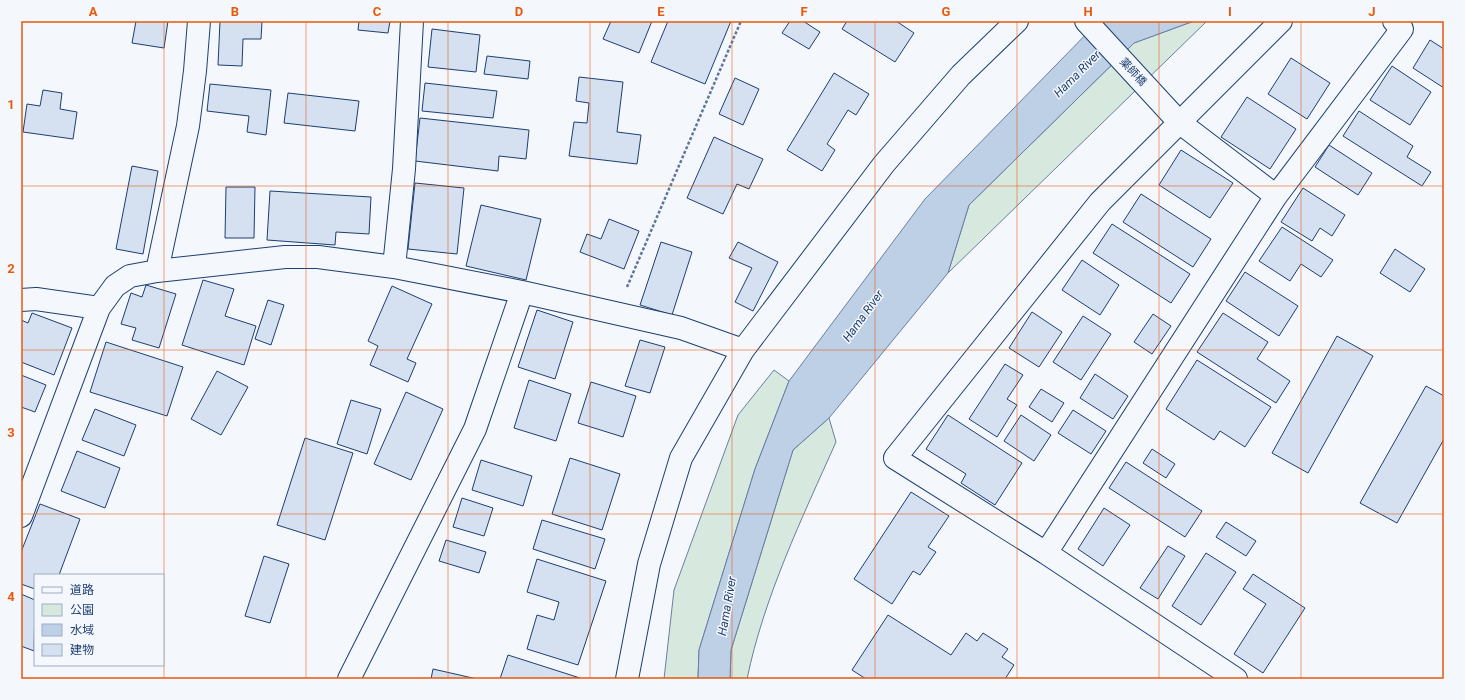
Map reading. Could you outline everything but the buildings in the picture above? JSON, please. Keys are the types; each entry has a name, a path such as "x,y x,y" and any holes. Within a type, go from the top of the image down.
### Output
{"street":[{"path":"157,270 188,126 195,71 199,21"},
{"path":"394,267 404,169 412,21"},
{"path":"628,679 649,564 682,458 743,350 884,164 961,75 1017,21"},
{"name":"薬師橋","path":"1086,21 1180,122 1276,196"},
{"path":"1236,679 1046,553 895,458 1100,202 1281,21"},
{"path":"1046,553 1276,196 1402,29 1394,21"},
{"path":"21,516 99,308 115,286 130,276 157,270 285,257 318,256 394,267 522,292 680,328 743,350"},
{"path":"349,679 475,429 522,292"},
{"path":"21,300 36,299 99,308"}],"path":[{"path":"616,313 741,21"}],"green space":[{"path":"1194,21 1207,21 948,273 969,205 1134,43"},
{"path":"774,370 789,381 755,469 699,650 698,679 664,679 674,590 738,415"},
{"path":"829,418 836,442 785,558 763,618 747,679 730,679 731,650 793,450"}],"water":[{"name":"Hama River","path":"1099,21 1194,21 1134,43 969,205 948,273 829,418 793,450 731,650 730,679 698,679 699,650 755,469 789,381 925,199"}]}
